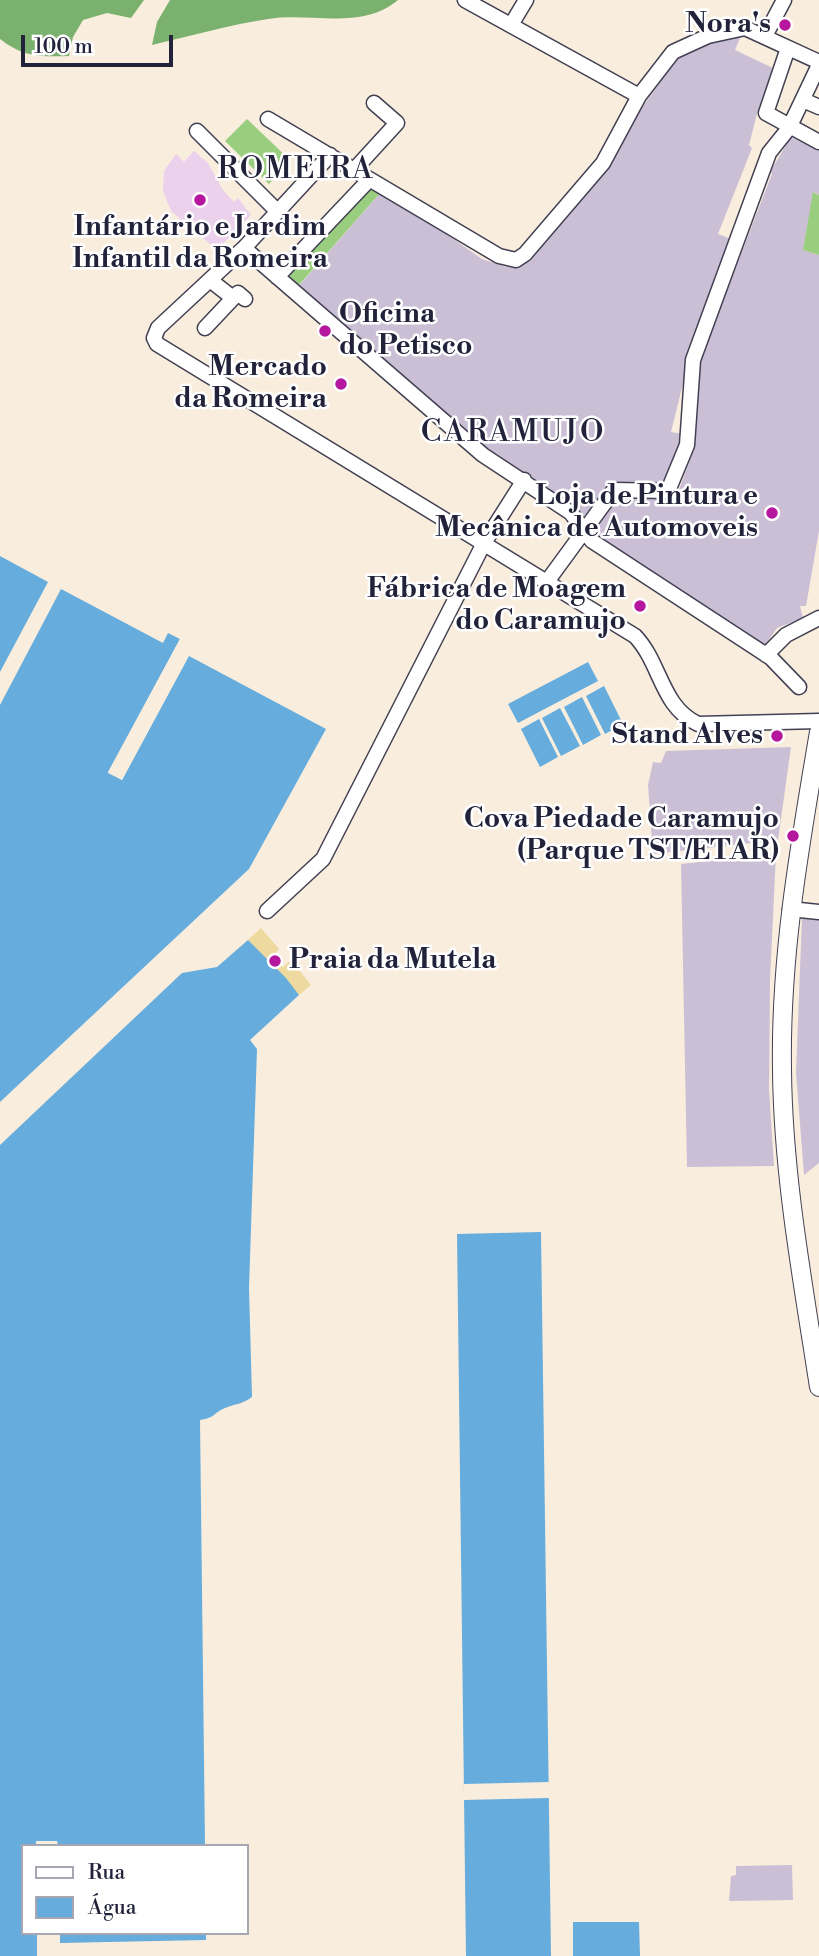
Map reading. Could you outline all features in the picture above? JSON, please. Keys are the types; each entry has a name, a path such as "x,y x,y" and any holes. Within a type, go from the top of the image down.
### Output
{"main road":[{"path":"819,732 790,909 783,991 782,1071 786,1142 819,1387"}],"street":[{"path":"465,0 639,96"},
{"path":"511,25 526,0"},
{"path":"765,36 781,1"},
{"path":"268,119 504,258 519,258 603,163 654,74 684,45 731,29 745,28 819,64 789,128 769,153 693,360 687,445 673,484 668,491 614,490 546,583"},
{"path":"788,48 766,113 789,128 819,142"},
{"path":"803,100 819,107"},
{"path":"354,170 397,124 374,103"},
{"path":"197,131 278,212"},
{"path":"330,155 244,248 158,328 154,338 161,347 635,636 644,647 672,704 685,718 698,723 819,721"},
{"path":"277,277 369,180"},
{"path":"244,248 483,455 571,513 592,541 766,655 799,687"},
{"path":"205,328 239,299 210,280"},
{"path":"267,911 323,859 484,543 524,480"},
{"path":"766,655 786,635 819,618"},
{"path":"790,909 819,912"}],"shaded area":[{"path":"743,31 735,50 775,69 763,110 758,110 749,145 752,148 718,234 731,239 690,355 671,432 683,434 670,479 662,485 611,481 586,517 497,454 486,452 297,288 380,193 412,210 482,259 506,267 530,261 613,162 633,120 685,48"},
{"path":"791,137 819,149 819,195 814,192 803,250 819,255 819,531 806,606 800,606 803,618 777,628 764,647 590,531 616,498 626,494 677,495 692,454 698,365 772,174 770,172"},
{"name":"Infantário e Jardim Infantil da Romeira","path":"194,151 208,163 223,190 234,202 238,198 251,215 217,250 171,211 163,191 164,171 176,154 184,162"},
{"path":"791,747 778,840 653,854 648,785 653,762 661,763 666,751"},
{"path":"776,854 770,980 769,1089 774,1166 687,1167 681,864"},
{"path":"802,917 819,919 819,1163 804,1175 796,1073"},
{"path":"792,1865 793,1900 729,1901 731,1876 736,1875 736,1866"}],"green space":[{"path":"0,0 144,0 131,18 107,13 83,20 73,37 69,56 50,56 25,53 0,39"},
{"path":"170,0 398,0 384,9 352,18 268,19 152,45 157,22"},
{"path":"247,119 291,161 269,184 225,141"},
{"path":"370,188 380,193 299,285 288,275"},
{"path":"813,192 819,195 819,255 803,250"}],"sand":[{"name":"Praia da Mutela","path":"261,928 279,949 275,954 280,960 278,963 283,967 291,960 311,985 299,995 248,940"}],"water":[{"path":"0,556 48,582 0,672"},
{"path":"61,589 163,643 168,633 180,639 108,772 122,780 189,656 326,729 249,869 0,1102 0,705"},
{"path":"588,662 598,681 518,723 508,704"},
{"path":"604,686 623,724 605,734 586,696"},
{"path":"582,697 601,735 583,745 564,707"},
{"path":"560,708 580,746 561,756 542,718"},
{"path":"539,719 558,757 540,767 521,729"},
{"path":"248,940 299,995 250,1040 257,1049 249,1288 252,1397 200,1420 205,1844 58,1844 57,1841 36,1841 36,1844 21,1844 21,1935 37,1935 37,1956 0,1956 0,1145 182,973 217,967"},
{"path":"541,1232 551,1956 466,1956 457,1234"},
{"path":"573,1922 639,1922 640,1956 573,1956"},
{"path":"60,1935 206,1935 206,1940 60,1943"}],"pier":[{"path":"180,639 183,640 113,771 121,776 186,654 190,653 122,780 108,773"},
{"path":"549,1782 549,1798 464,1800 464,1784"}],"place":[{"name":"Nora's","path":"785,25"},
{"name":"Infantário e Jardim Infantil da Romeira","path":"200,200"},
{"name":"Oficina do Petisco","path":"325,331"},
{"name":"Mercado da Romeira","path":"341,384"},
{"name":"Loja de Pintura e Mecânica de Automoveis","path":"772,513"},
{"name":"Fábrica de Moagem do Caramujo","path":"640,606"},
{"name":"Stand Alves","path":"777,736"},
{"name":"Cova Piedade Caramujo (Parque TST/ETAR)","path":"793,836"},
{"name":"Praia da Mutela","path":"275,961"}],"district":[{"name":"ROMEIRA","path":"296,171"},
{"name":"CARAMUJO","path":"513,434"}]}
